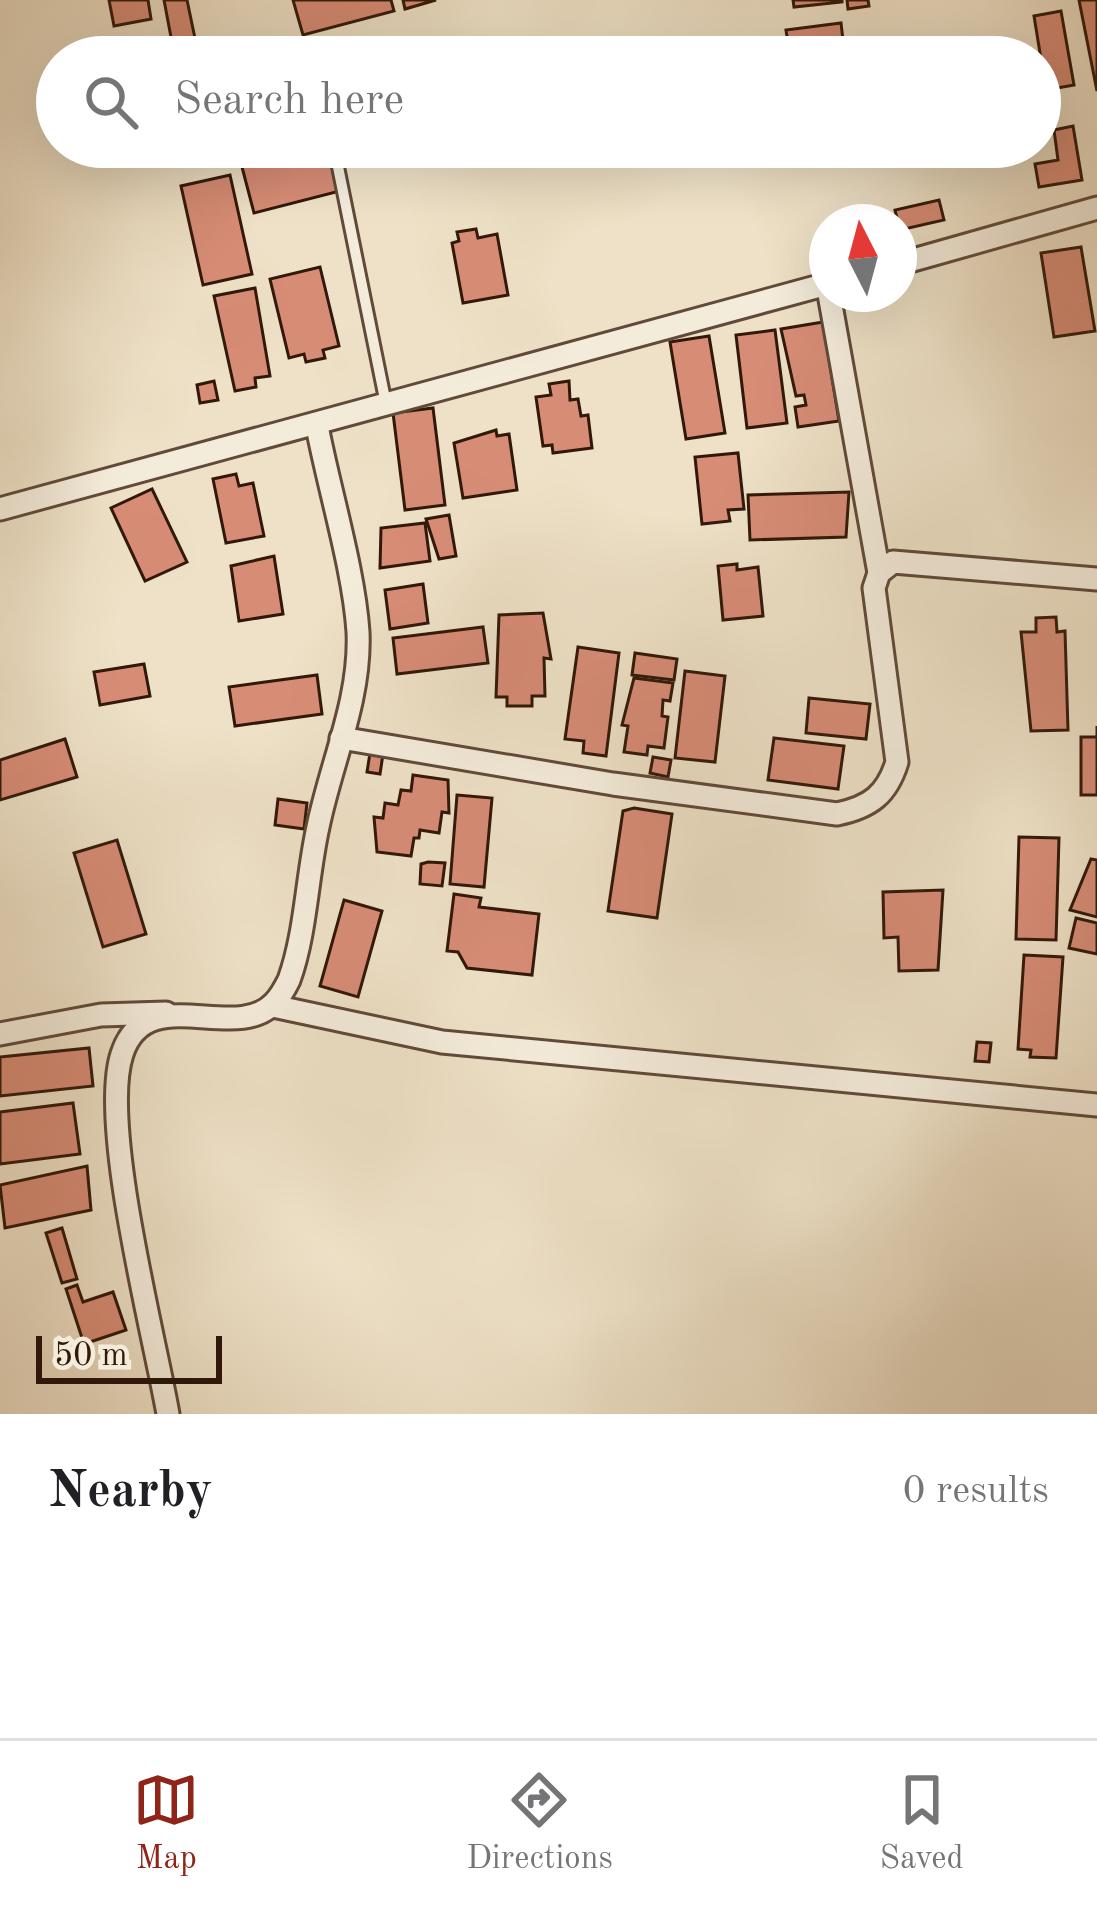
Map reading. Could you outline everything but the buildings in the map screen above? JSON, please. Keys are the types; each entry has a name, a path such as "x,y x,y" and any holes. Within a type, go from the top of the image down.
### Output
{"street":[{"path":"917,259 1097,208"},
{"path":"0,508 317,426 809,289"},
{"path":"832,312 880,573"},
{"path":"273,1006 289,980 318,824 356,679 358,629 317,426"},
{"path":"341,738 658,790 837,814 861,809 888,790 897,762 874,588 880,573 892,562 1097,579"},
{"path":"0,1034 101,1015 232,1017 273,1006 442,1042 1097,1105"},
{"path":"168,1414 117,1113 122,1052 137,1032 170,1013"}],"lane":[{"path":"338,168 387,407"}]}
